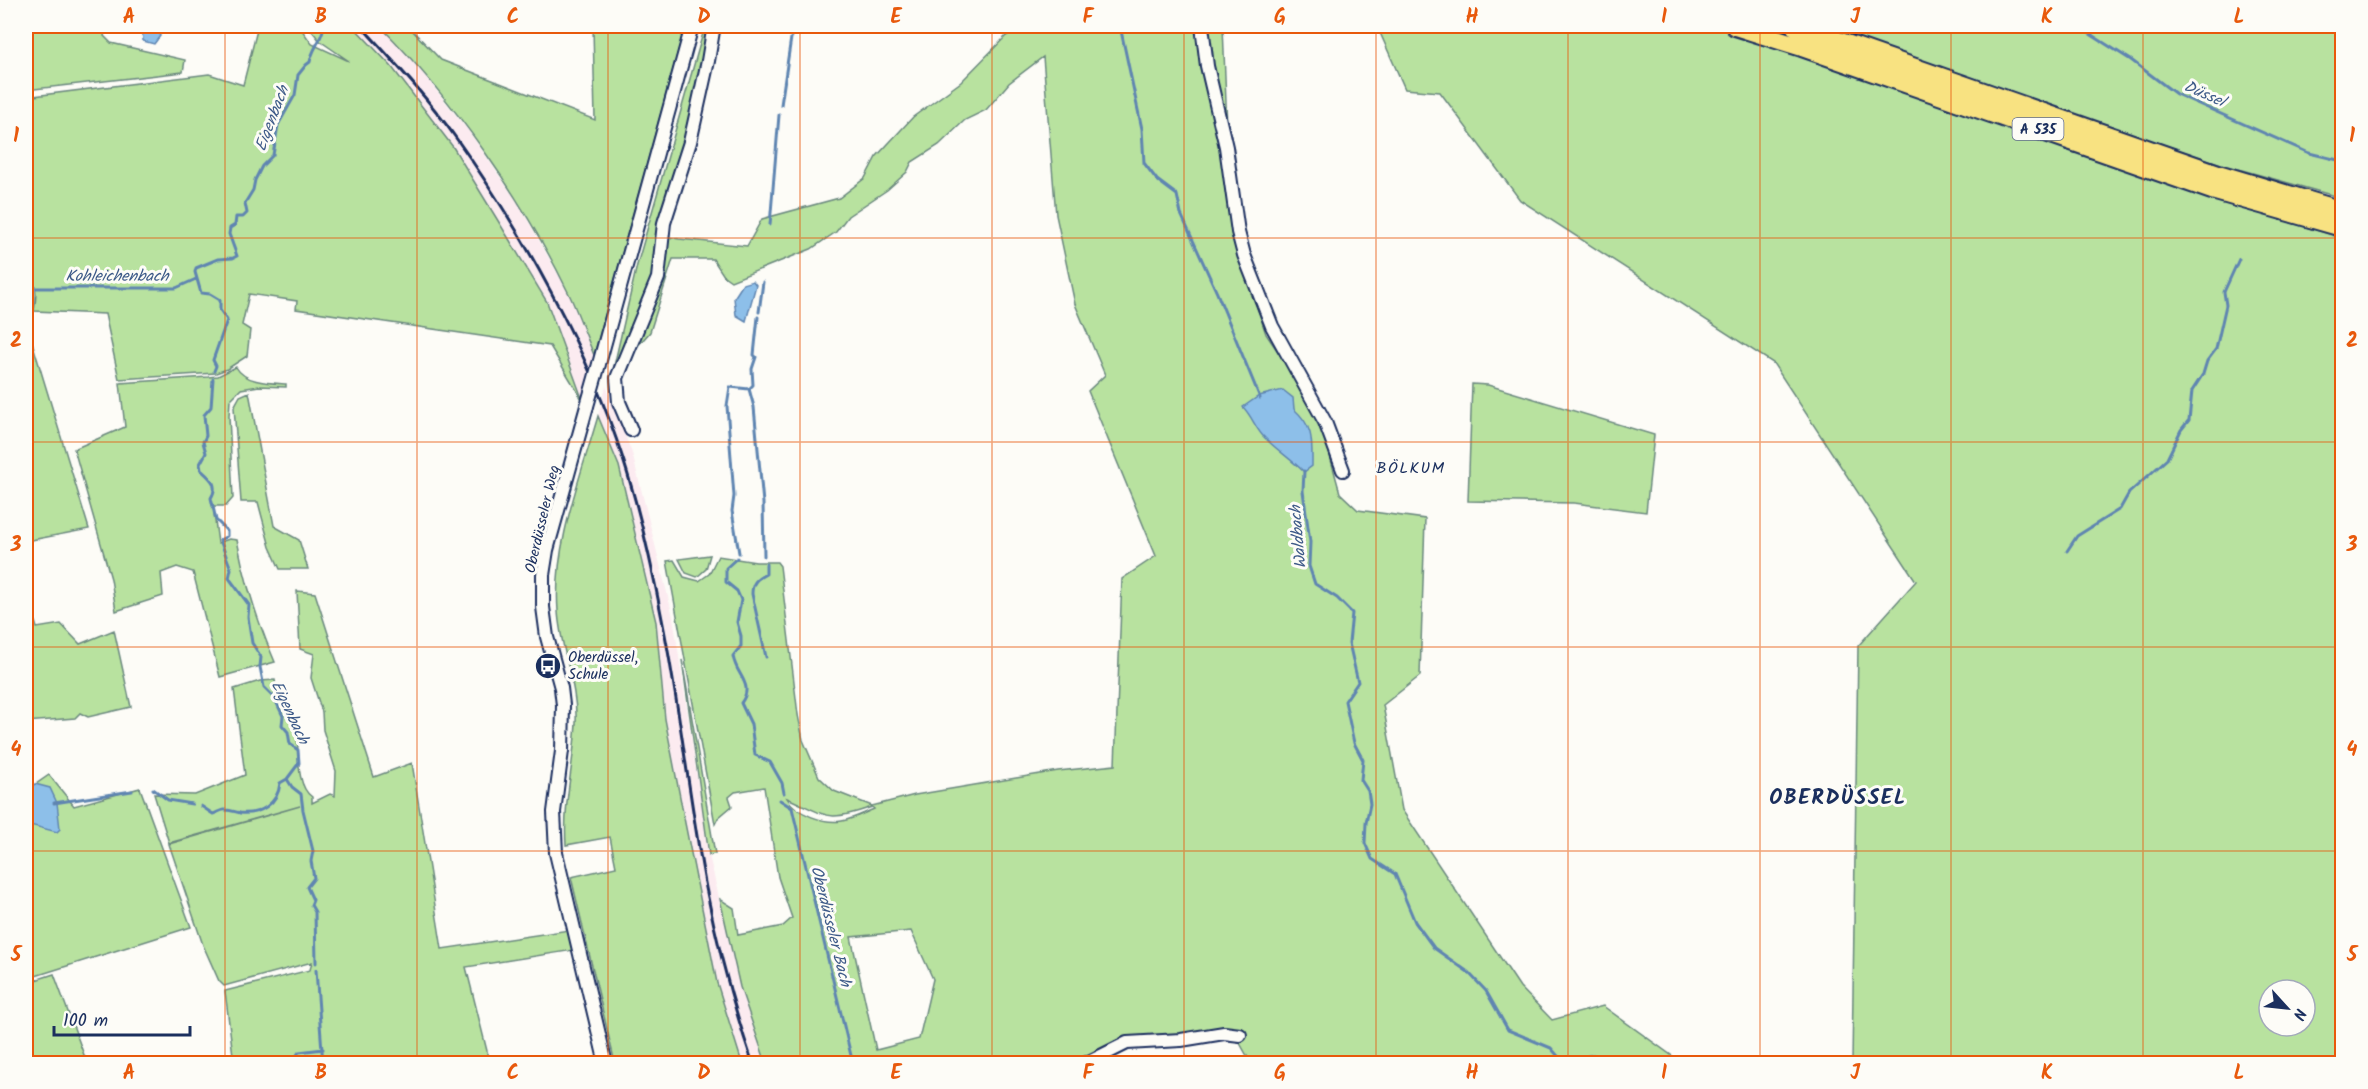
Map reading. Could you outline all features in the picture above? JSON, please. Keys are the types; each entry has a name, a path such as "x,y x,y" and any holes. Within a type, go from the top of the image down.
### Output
{"highway":[{"name":"A 535","path":"1735,26 1802,47 2212,190 2343,227"},
{"name":"A 535","path":"1795,26 2221,175 2343,211"}],"street":[{"name":"Oberdüsseler Weg","path":"606,1064 556,853 554,805 562,752 563,705 561,688 545,628 543,575 547,550 692,26"},
{"path":"631,430 617,394 619,370 658,278 664,223 690,142 708,61 712,26"},
{"path":"1202,26 1207,66 1226,147 1238,232 1244,255 1272,326 1325,422 1343,470"},
{"path":"1085,1064 1127,1043 1181,1040 1224,1033 1240,1035"}],"shaded area":[{"path":"353,26 380,26 402,47 470,133 518,203 568,292 594,355 583,401 547,302 453,147 391,66"},
{"path":"606,386 632,453 673,617 709,855 740,987 766,1063 742,1063 717,983 665,719 656,622 619,466 598,416"}],"green space":[{"path":"26,26 107,26 104,36 111,43 185,60 183,72 26,90"},
{"path":"258,26 299,26 312,44 349,61 320,41 308,26 353,26 391,66 453,147 547,302 583,401 550,346 296,309 297,301 249,294 242,325 250,330 247,356 216,373 119,379 105,314 34,311 36,294 31,278 26,175 26,97 209,74 243,85"},
{"path":"380,26 408,26 441,60 595,120 593,26 685,26 594,355 568,292 530,221 508,186 434,85"},
{"path":"705,26 721,26 656,235 747,246 762,219 839,198 865,178 876,157 913,117 961,82 1006,36 1023,26 1223,26 1231,230 1266,334 1299,383 1310,383 1340,493 1358,510 1425,519 1420,676 1383,705 1402,810 1520,987 1552,1020 1603,1006 1682,1063 1251,1063 1236,1036 1136,1044 1090,1063 766,1063 740,987 720,899 734,908 738,935 783,926 792,918 778,877 764,787 735,792 729,797 732,806 718,818 715,824 667,561 674,560 684,577 699,581 709,574 718,556 756,562 777,562 780,566 803,740 819,777 834,791 872,806 915,795 1058,771 1115,765 1122,579 1156,556 1088,391 1105,375 1075,304 1056,215 1043,57 1009,83 986,110 965,120 939,145 912,162 907,172 887,190 848,216 836,232 811,249 731,281 724,276 713,259 673,259 650,332 612,375 637,265","holes":["787,798 828,815 845,815 872,807 874,809 846,820 827,821 811,817 797,809","911,931 933,979 919,1039 876,1050 851,937"]},
{"path":"721,26 757,26 756,31"},
{"path":"1377,26 1710,26 1742,35 2203,196 2342,238 2342,1063 1852,1063 1858,646 1916,581 1773,363 1520,200 1440,92 1405,89"},
{"path":"1812,26 2342,26 2342,198 2224,165"},
{"path":"26,322 89,529 26,541"},
{"path":"236,367 252,379 286,384 286,387 259,386 241,389 230,400 233,498 226,506 213,506 218,543 229,539 237,540 253,602 275,662 220,677 193,572 177,567 161,573 163,596 116,611 111,579 74,449 125,427 120,383 218,376"},
{"path":"1472,384 1488,385 1654,435 1646,512 1574,503 1468,501"},
{"path":"249,392 274,526 299,540 308,569 280,569 270,547 258,502 241,502 234,407 240,396"},
{"path":"598,416 619,466 656,622 665,719 685,823 717,983 742,1063 615,1063 571,877 616,867 610,837 566,845 565,830 576,709 559,625 558,587 569,513"},
{"path":"710,555 706,569 697,577 686,573 679,559"},
{"path":"297,591 315,593 374,777 412,763 442,949 569,930 574,950 466,967 490,1063 234,1063 225,991 310,970 312,962 224,986 219,981 203,945 169,844 300,806 169,843 154,794 195,795 245,775 234,689 260,681 275,680 278,698 296,730 299,769 303,785 312,797 312,803 330,794 335,796 336,771 323,730 322,712 311,678 314,654 300,649"},
{"path":"34,618 37,628 61,624 80,644 114,630 131,707 88,717 80,713 75,718 26,722 26,620"},
{"path":"682,660 715,854 709,855"},
{"path":"49,775 74,806 140,788 191,927 26,979 26,791"},
{"path":"54,974 87,1063 26,1063 26,983"}],"water":[{"path":"142,26 158,26 160,36 154,44 143,41"},
{"path":"753,281 756,285 746,321 736,315 734,298 743,284"},
{"path":"1283,390 1293,398 1294,409 1305,422 1310,435 1312,466 1304,472 1262,435 1243,407 1259,396"},
{"path":"35,784 50,788 57,803 60,829 57,832 26,824 26,789"}],"waterway":[{"name":"Waldbach","path":"1120,26 1142,129 1144,163 1157,180 1177,195 1181,214 1217,293 1260,398"},
{"name":"Düssel","path":"2049,26 2060,29"},
{"name":"Düssel","path":"2070,28 2079,27 2131,60 2176,94 2309,153 2342,161"},
{"name":"Eigenbach","path":"214,371 216,366 213,360 227,320 220,310 220,300 210,294 201,293 196,268 218,259 237,256 229,234 230,228 235,225 236,217 243,217 247,213 245,203 253,190 262,166 273,155 278,125 295,95 298,75 310,62 323,30"},
{"name":"Oberdüsseler Bach","path":"781,105 791,38"},
{"name":"Oberdüsseler Bach","path":"770,225 779,115"},
{"path":"2067,551 2077,536 2120,509 2129,493 2167,459 2181,430 2189,420 2192,391 2203,374 2207,361 2216,349 2226,305 2224,292 2239,259"},
{"name":"Kohleichenbach","path":"36,288 176,288 196,279"},
{"name":"Oberdüsseler Bach","path":"759,312 763,282"},
{"name":"Oberdüsseler Bach","path":"749,389 753,385 752,369 756,357 754,355 758,317"},
{"name":"Eigenbach","path":"213,379 211,407 204,415 206,436 203,442 206,453 200,464 201,470 213,482 214,489 211,498 216,520 227,531 227,536 220,540 231,569 229,578 249,605 248,617 252,643 261,657 260,667 264,687 274,697 283,716 282,725 288,732 290,744 298,750 299,763 287,779 292,787 301,794 313,851 311,861 314,878 307,887 315,912 316,963"},
{"name":"Oberdüsseler Bach","path":"739,553 732,511 734,496 727,406 730,387 749,389"},
{"path":"749,389 754,407 763,503 764,556"},
{"name":"Waldbach","path":"1304,471 1303,491 1310,542 1309,566 1315,584 1337,598 1352,613 1349,643 1358,682 1345,701 1354,743 1363,760 1361,780 1368,791 1370,804 1365,843 1372,859 1395,874 1415,922 1434,948 1468,972 1486,991 1508,1030 1551,1048 1563,1062 1593,1055 1619,1064"},
{"name":"Oberdüsseler Bach","path":"737,558 726,568 726,582 737,591 741,600 737,622 741,646 733,656 746,690 741,703 751,724 755,755 770,762 782,783 784,793"},
{"path":"766,564 766,574 755,582 752,594 766,657"},
{"path":"201,806 213,814 224,810 240,813 261,810 272,802 280,783 287,779"},
{"path":"153,789 168,800 192,804"},
{"path":"54,803 132,791"},
{"name":"Oberdüsseler Bach","path":"780,800 792,808 853,1064"},
{"name":"Eigenbach","path":"316,970 323,1064"},
{"path":"291,1064 299,1052 323,1049"}],"railway":[{"path":"361,26 434,109 481,174 552,293 592,376 609,418 629,479 650,559 668,652 706,888 726,977 753,1064"}],"place":[{"name":"Oberdüssel, Schule","path":"548,666"}],"district":[{"name":"BÖLKUM","path":"1411,467"},
{"name":"OBERDÜSSEL","path":"1838,797"}]}
